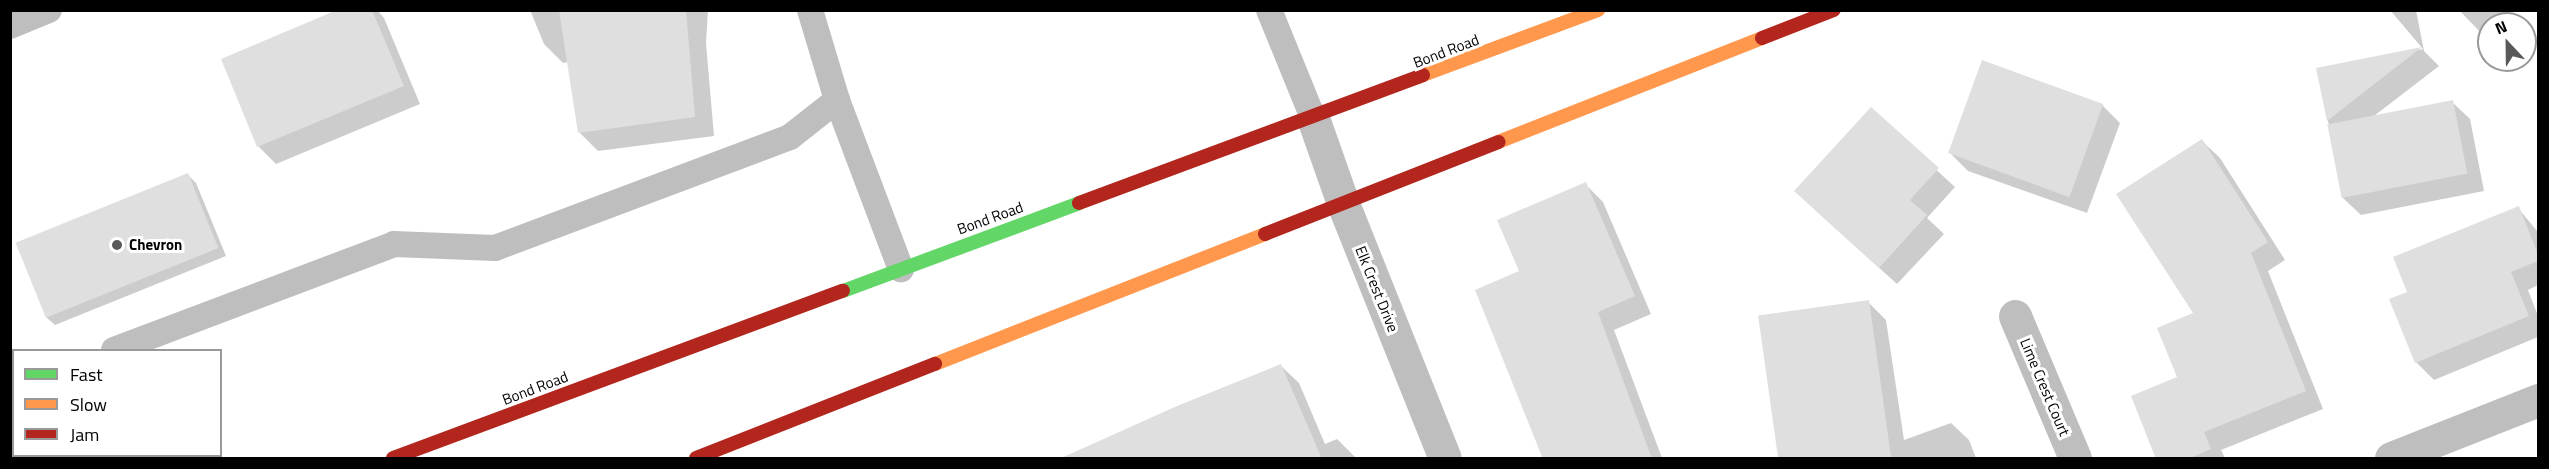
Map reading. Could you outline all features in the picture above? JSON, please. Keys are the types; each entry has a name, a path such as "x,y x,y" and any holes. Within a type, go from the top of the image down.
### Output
{"main road":[{"name":"Bond Road","path":"393,459 1599,10"},
{"path":"696,459 1344,206 1834,10"}],"street":[{"name":"Elk Crest Drive","path":"1313,118 1344,206 1445,459"},
{"name":"Lime Crest Court","path":"2015,316 2075,459"},
{"path":"2391,459 2538,400"}],"lane":[{"path":"10,26 50,10"},
{"path":"810,10 837,100 901,268"},
{"path":"1269,10 1313,118"},
{"path":"119,349 394,244 495,248 790,137 837,100"}],"building":[{"path":"337,10 372,10 404,86 257,147 221,59"},
{"path":"559,10 686,10 695,117 578,133"},
{"path":"2422,47 2327,121 2316,68"},
{"path":"1982,60 2103,104 2069,197 1948,153"},
{"path":"2453,100 2467,174 2342,198 2327,124"},
{"path":"1871,107 1939,168 1910,200 1927,215 1879,268 1794,191"},
{"path":"2202,139 2268,242 2251,253 2306,391 2204,432 2211,449 2188,459 2156,459 2131,396 2177,377 2157,328 2193,313 2116,194"},
{"name":"Chevron","path":"188,173 218,248 46,318 16,243"},
{"path":"1586,182 1635,296 1598,312 1652,459 1543,459 1475,290 1519,271 1497,220"},
{"path":"2519,206 2538,255 2538,261 2511,272 2529,316 2415,363 2389,299 2407,292 2393,257"},
{"path":"1869,300 1891,458 1778,458 1758,316"},
{"path":"1281,364 1322,459 1059,459 1177,406"}],"traffic: fast":[{"path":"843,291 1079,203"}],"traffic: slow":[{"path":"1423,75 1598,10"},
{"path":"1498,142 1762,38"},
{"path":"935,364 1265,234"}],"traffic: jam":[{"path":"1762,38 1834,10"},
{"path":"1079,203 1423,75"},
{"path":"1265,234 1498,142"},
{"path":"393,458 843,291"},
{"path":"696,458 935,364"}],"place":[{"name":"Chevron","path":"117,245"}]}
